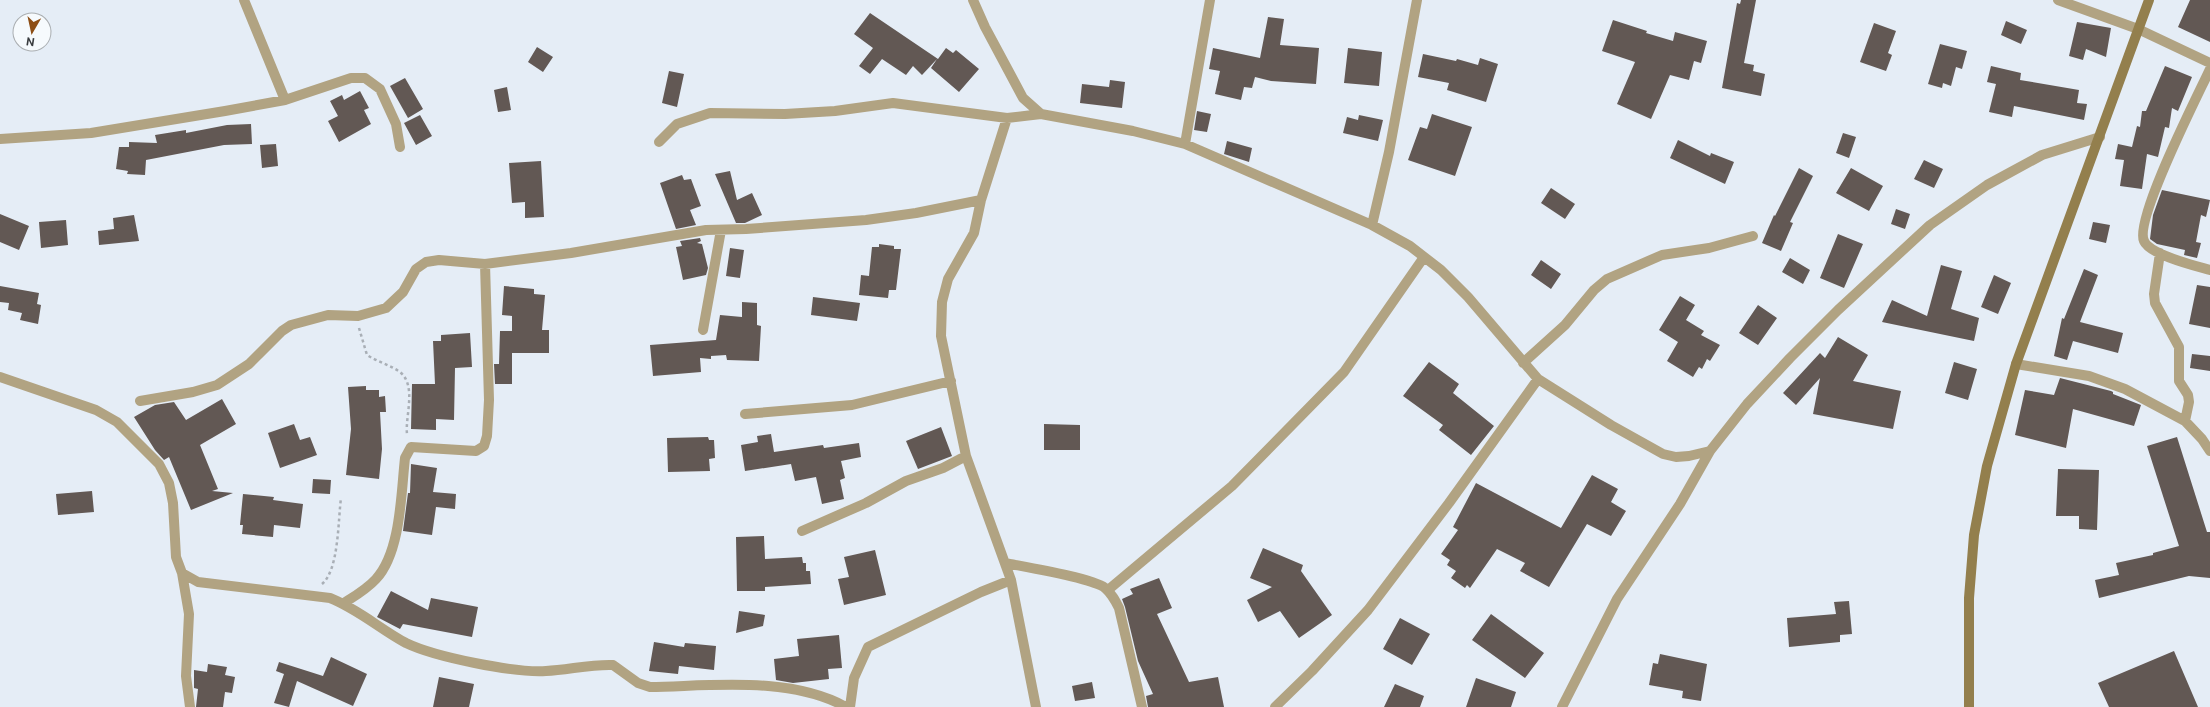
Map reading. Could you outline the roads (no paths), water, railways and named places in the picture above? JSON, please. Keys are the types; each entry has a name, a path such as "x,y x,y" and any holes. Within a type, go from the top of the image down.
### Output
{"street":[{"path":"244,0 285,100"},
{"path":"973,0 985,27 1023,98 1041,114"},
{"path":"1185,144 1210,0"},
{"path":"1372,225 1389,152 1416,0"},
{"path":"2058,0 2138,30 2210,63"},
{"path":"1969,707 1969,598 1974,535 1987,466 2016,364 2149,0"},
{"path":"2210,69 2164,168 2150,205 2143,232 2144,241 2148,246 2160,253 2210,270"},
{"path":"0,139 91,133 285,100 351,78 365,78 380,89 396,124 400,147"},
{"path":"659,142 677,124 710,114 784,114 835,111 893,104 1007,118 1041,114 1104,125 1185,144 1372,225 1410,246 1441,270 1468,297 1538,379 1664,454 1676,457 1689,456 1710,451"},
{"path":"1007,118 981,200 974,233 948,279 942,302 941,336 966,456 1011,580 1036,707"},
{"path":"1562,707 1617,599 1680,504 1710,451 1747,404 1790,358 1838,310 1930,225 1987,185 2042,155 2100,137"},
{"path":"140,401 193,392 216,385 249,364 282,331 291,325 328,315 358,316 386,308 403,292 416,268 426,262 439,260 485,264 571,253 699,231 866,220 916,213 981,200"},
{"path":"703,330 720,230"},
{"path":"1523,363 1565,325 1594,290 1607,279 1662,255 1709,248 1753,236"},
{"path":"2160,253 2154,294 2155,303 2179,347 2179,381 2188,395 2189,402 2185,421"},
{"path":"1108,590 1232,486 1344,372 1424,257"},
{"path":"344,604 376,580 389,558 396,529 405,458 411,447 476,451 484,446 487,436 489,400 485,264"},
{"path":"2016,364 2088,376 2125,389 2185,421 2202,439 2210,452"},
{"path":"0,376 96,410 117,422 159,464 169,483 173,503 176,557 182,573 189,614 186,676 190,707"},
{"path":"1275,707 1312,671 1368,610 1449,503 1538,379"},
{"path":"745,414 852,405 951,381"},
{"path":"802,532 866,503 906,481 943,468 966,456"},
{"path":"1005,562 1084,581 1104,587 1108,590 1119,608 1142,707"},
{"path":"182,573 198,582 330,598 344,604 406,643 454,658 528,671 613,665 638,683 650,687 777,686 813,693 829,698 846,707"},
{"path":"850,707 854,678 868,647 981,592 1011,580"}]}
